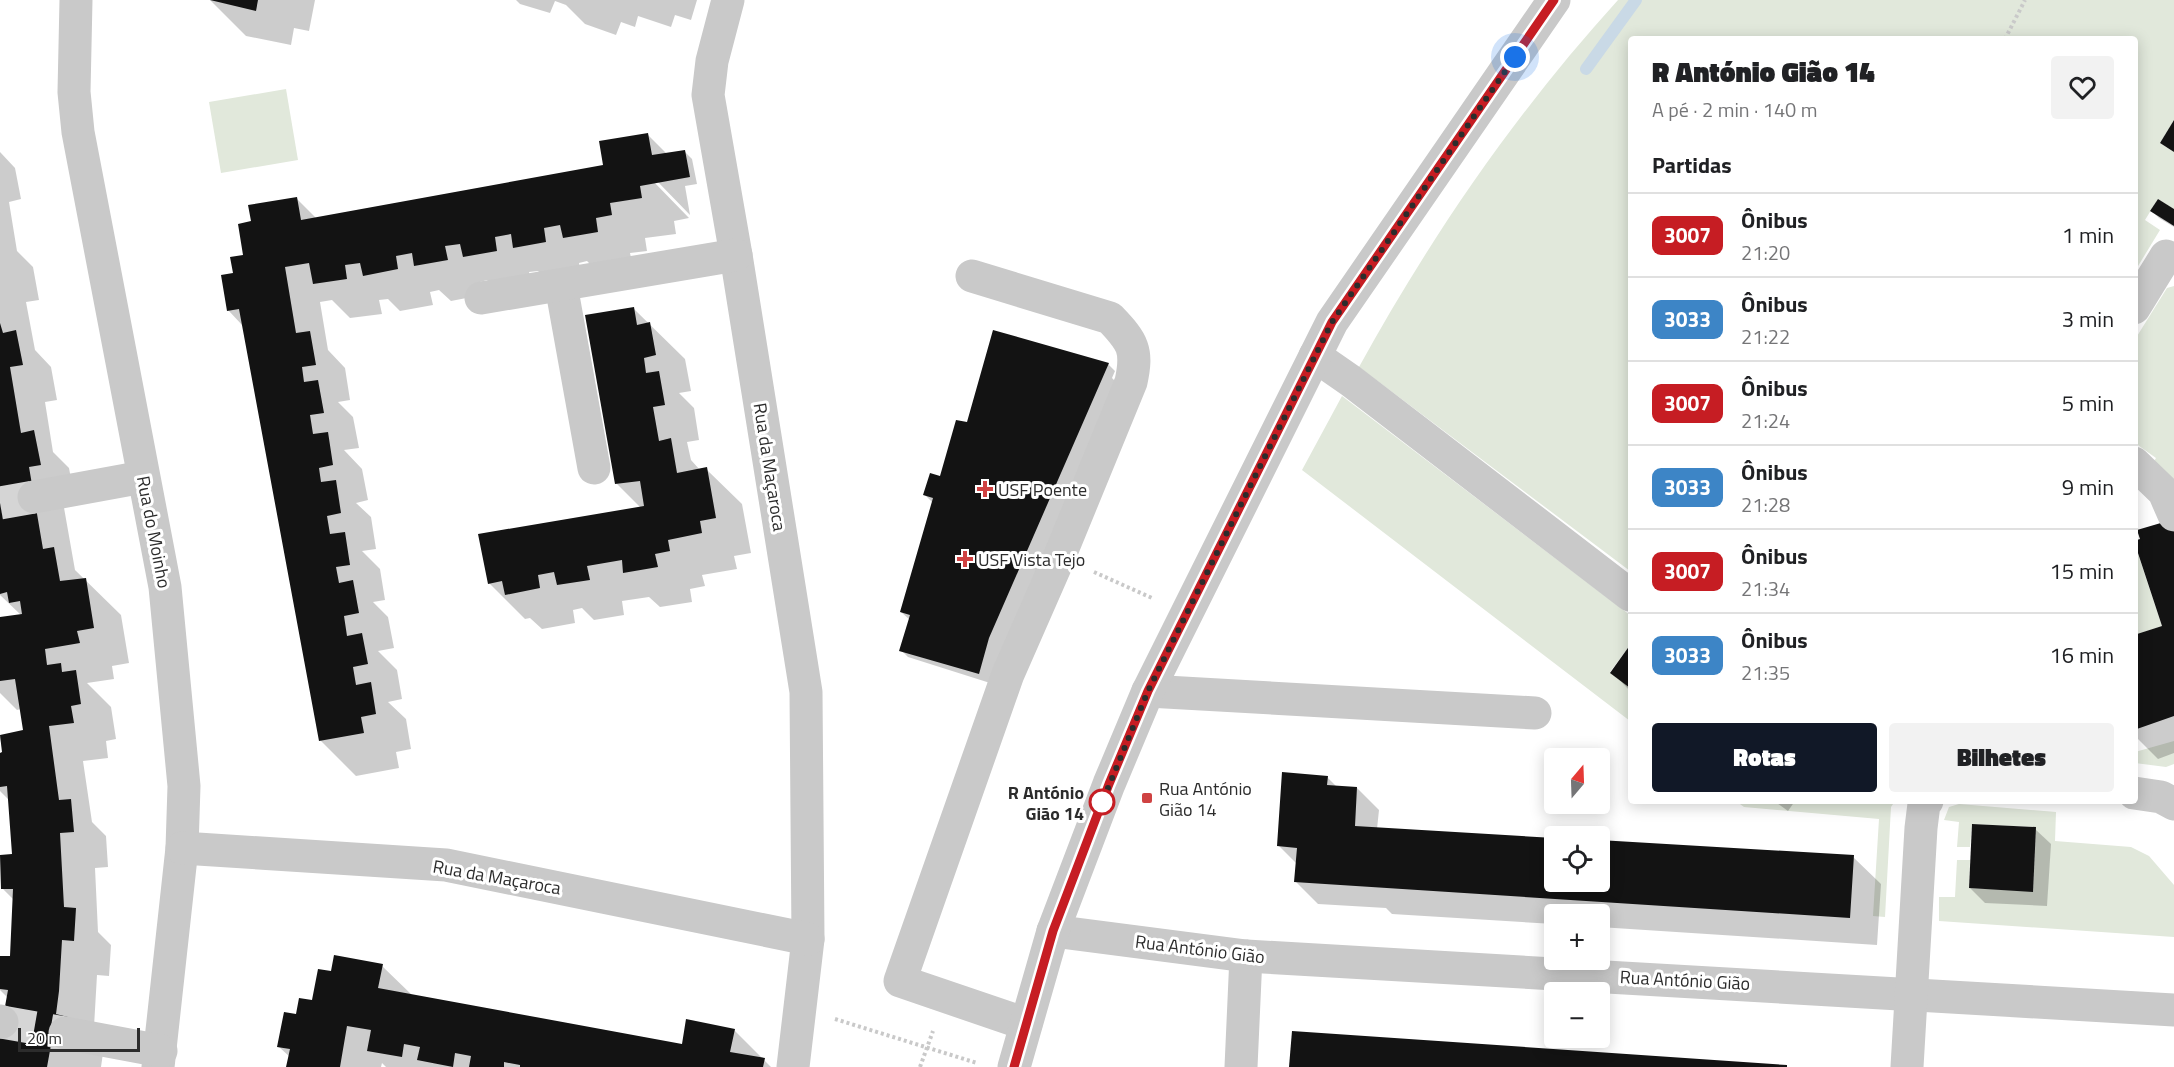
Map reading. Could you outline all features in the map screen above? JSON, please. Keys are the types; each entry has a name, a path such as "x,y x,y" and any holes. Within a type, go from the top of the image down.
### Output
{"street":[{"name":"Rua do Moinho","path":"76,0 75,92 78,132 168,613 184,786 182,848 159,1059"},
{"name":"Rua da Maçaroca","path":"728,0 712,61 708,95 806,692 808,939 793,1067"},
{"path":"1014,1067 1053,931 1109,784 1148,691 1332,322 1554,0"},
{"path":"481,298 736,255"},
{"path":"2138,302 2166,256"},
{"path":"972,276 1110,318 1124,332 1133,348 1135,363 1131,382 1067,539 1008,674 900,981 1026,1023"},
{"path":"561,285 594,468"},
{"path":"1315,356 1351,381 1628,594"},
{"path":"2138,467 2164,492 2174,515"},
{"path":"34,497 143,477"},
{"path":"1148,691 1535,713"},
{"path":"2138,794 2161,797 2174,804"},
{"path":"1907,1067 1924,804"},
{"name":"Rua da Maçaroca","path":"182,848 446,865 808,939"},
{"name":"Rua António Gião","path":"1053,931 1246,956 2174,1010"},
{"path":"1241,1067 1246,956"},
{"path":"65,1033 159,1059"}],"path":[{"path":"2007,36 2025,0"},
{"path":"1091,571 1186,614"},
{"path":"869,1029 979,1064"}],"shaded area":[{"path":"1618,0 2174,0 2174,120 2160,143 2174,152 2174,209 2158,199 2145,220 2160,230 2138,266 2138,36 1628,36 1628,569 1359,367 1416,270 1478,176 1511,130 1581,42"},
{"path":"286,89 298,160 221,173 209,102"},
{"path":"2174,286 2174,494 2153,463 2156,458 2138,445 2138,335 2167,288"},
{"path":"1342,396 1628,613 1628,648 1610,672 1628,686 1628,719 1302,470"},
{"path":"2138,554 2162,626 2138,634"},
{"path":"2174,741 2174,764 2166,767 2138,763 2138,751"},
{"path":"1740,804 1893,804 1885,917 1873,916 1879,819 1744,807"},
{"path":"1959,804 2056,812 2055,841 2131,847 2149,856 2174,885 2174,937 1939,921 1939,897 1955,897 1957,860 1970,860 1969,888 2033,891 2036,827 1972,824 1970,847 1957,847 1959,822 1944,820 1949,807"}],"building":[{"path":"210,0 258,0 256,11"},
{"path":"2174,120 2174,152 2160,143"},
{"path":"648,133 652,155 685,150 690,177 640,186 642,198 610,203 612,215 596,218 598,232 563,238 560,225 544,228 546,242 513,248 511,234 495,237 497,251 463,257 460,244 445,246 448,260 414,266 412,253 396,256 398,269 363,276 360,263 345,265 347,279 313,284 309,263 285,267 296,333 310,331 316,365 302,367 304,382 318,380 324,413 310,415 313,434 328,432 333,465 319,468 321,482 336,480 341,513 327,516 330,534 345,532 350,565 336,567 339,583 353,580 359,613 344,616 347,636 362,633 368,664 353,667 356,685 371,682 376,714 361,717 364,733 319,741 239,309 227,311 221,275 233,273 230,257 243,255 238,224 251,221 248,205 297,197 301,220 603,165 599,141"},
{"path":"2158,199 2174,209 2174,226 2150,211"},
{"path":"634,307 637,325 650,322 656,355 644,358 646,373 659,371 665,405 653,407 659,441 671,438 677,473 707,467 716,518 700,521 702,533 668,540 670,551 655,554 658,567 623,573 622,560 587,566 590,580 557,585 554,572 538,575 540,588 505,595 502,581 488,584 478,534 644,506 640,481 615,484 585,315"},
{"path":"0,323 3,333 16,330 23,365 10,367 21,433 34,430 41,465 29,467 43,549 54,547 60,581 86,578 94,628 77,631 80,643 45,649 47,665 61,663 62,672 76,670 81,704 71,706 74,723 49,726 59,800 71,799 74,832 60,833 64,907 76,908 74,941 62,940 56,1014 68,1017 63,1047 51,1045 47,1067 0,1067 0,1034 8,990 0,989 0,956 10,956 13,889 1,889 0,855 12,854 7,786 0,787 0,753 2,752 0,735 23,730 15,679 0,681 0,617 22,614 20,601 9,603 7,592 0,594"},
{"path":"993,330 1109,363 989,638 979,674 899,651 910,615 900,612 933,498 923,495 930,473 940,476 956,420 967,422"},
{"path":"2171,520 2174,524 2174,716 2138,729 2138,634 2162,626 2138,553 2138,540 2140,539 2138,530"},
{"path":"1628,648 1628,686 1610,673"},
{"path":"1282,772 1328,776 1327,785 1357,787 1355,826 1544,837 1544,892 1610,892 1610,841 1854,855 1850,918 1294,882 1297,848 1277,846"},
{"path":"1972,824 2036,827 2033,892 1969,888"},
{"path":"334,955 383,964 378,988 682,1044 686,1019 735,1029 730,1052 765,1058 763,1067 520,1067 520,1065 504,1062 504,1067 469,1067 471,1056 455,1053 453,1067 417,1060 420,1047 404,1044 402,1057 367,1051 371,1030 347,1026 340,1067 286,1067 290,1049 277,1047 284,1012 296,1014 299,998 312,1000 318,969 331,971"},
{"path":"1292,1031 1787,1065 1787,1067 1289,1067"}],"waterway":[{"path":"1586,69 1636,0"}],"tunnel":[{"path":"0,503 34,497"},
{"path":"2,1022 65,1033"}],"bus line":[{"name":"3007","path":"1014,1067 1053,931 1109,784 1148,691 1332,322 1554,0"}],"place":[{"name":"USF Poente","path":"985,489"},
{"name":"USF Vista Tejo","path":"965,559"},
{"name":"Rua António Gião 14","path":"1147,798"},
{"name":"R António Gião 14","path":"1102,802"}],"route":[{"path":"1102,802 1101,805 1148,691 1332,322 1515,57"}]}
